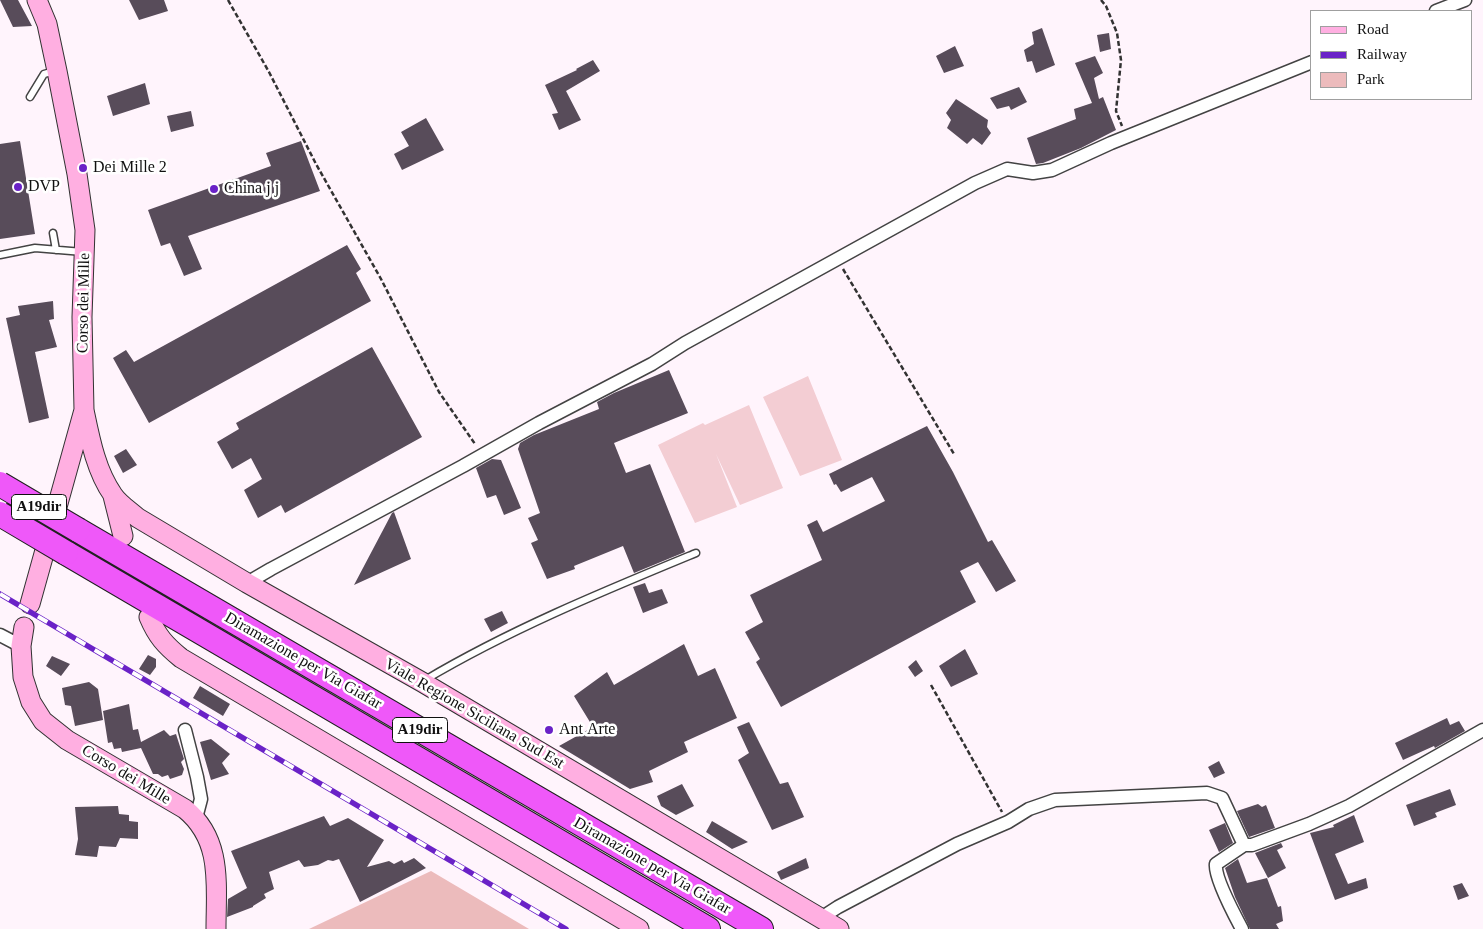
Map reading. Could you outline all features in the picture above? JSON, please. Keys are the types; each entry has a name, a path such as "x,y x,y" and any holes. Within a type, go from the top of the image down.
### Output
{"highway":[{"name":"Diramazione per Via Giafar","path":"0,484 761,929"},
{"name":"Diramazione per Via Giafar","path":"0,514 708,929"}],"street":[{"name":"Corso dei Mille","path":"30,604 84,410 82,317 85,252 84,221 57,71 47,24 37,0"},
{"path":"1439,10 1465,0"},
{"path":"247,583 482,456 539,423 652,364 685,343 975,183 1008,169 1033,173 1052,170 1126,137 1310,63"},
{"name":"Viale Regione Siciliana Sud Est","path":"84,410 93,450 113,495 123,536"},
{"name":"Viale Regione Siciliana Sud Est","path":"113,495 138,518 247,583 422,682 839,929"},
{"path":"149,617 163,643 181,658 639,929"},
{"name":"Corso dei Mille","path":"24,627 22,646 23,677 31,702 43,721 67,740 185,809 196,818 208,837 214,857 216,929"},
{"path":"0,635 22,646"},
{"path":"185,730 197,777 200,799 196,818"},
{"path":"1242,929 1219,881 1215,868 1216,864 1244,845 1252,845 1309,824 1350,806 1483,730"},
{"path":"821,918 838,907 957,844 1008,822 1029,809 1055,800 1207,793 1222,798 1244,845"}],"lane":[{"path":"30,97 44,74 57,71"},
{"path":"53,233 56,250"},
{"path":"0,255 35,248 85,252"},
{"path":"422,682 467,655 587,598 696,554"}],"path":[{"path":"228,0 269,72 316,164 381,279 439,392 482,456"},
{"path":"1101,0 1106,6 1117,33 1121,60 1116,111 1126,137"},
{"path":"837,259 954,454"},
{"path":"931,685 1008,822"}],"green space":[{"path":"431,871 529,929 309,929"}],"shaded area":[{"path":"808,376 842,460 800,476 763,397"},
{"path":"749,405 783,488 740,505 716,454 737,507 695,523 658,445 703,423 705,425"}],"building":[{"path":"0,0 18,0 32,26 13,27"},
{"path":"129,0 164,0 168,11 139,20"},
{"path":"1042,28 1055,65 1036,73 1032,61 1027,62 1024,50 1034,44 1032,32"},
{"path":"1109,33 1111,49 1100,52 1097,35"},
{"path":"955,46 964,66 944,73 936,56"},
{"path":"1095,56 1103,73 1094,78 1099,99 1103,97 1116,130 1081,148 1036,164 1027,138 1076,119 1074,109 1092,103 1075,63"},
{"path":"593,60 600,71 566,91 581,120 559,130 552,114 558,113 545,85"},
{"path":"145,83 150,104 113,116 107,96"},
{"path":"1019,87 1027,102 1011,110 1009,106 997,109 990,98"},
{"path":"956,99 988,120 987,127 991,133 982,145 973,138 967,144 947,128 951,120 946,113"},
{"path":"191,111 194,126 171,132 167,116"},
{"path":"426,118 444,150 402,170 394,154 409,146 401,132"},
{"path":"20,141 35,234 0,239 0,144"},
{"path":"301,141 320,191 188,236 202,269 184,276 170,243 161,246 148,210 271,166 266,153"},
{"path":"347,245 361,269 356,273 371,301 149,423 113,358 126,350 134,362"},
{"path":"53,301 54,319 49,320 57,347 35,352 49,418 29,423 6,318 20,315 18,306"},
{"path":"372,347 422,437 285,513 281,505 258,518 244,490 262,479 251,458 232,469 217,442 239,429 236,423"},
{"path":"669,370 688,413 614,443 626,473 650,464 685,552 634,573 623,546 574,566 575,569 547,579 531,543 538,540 528,518 540,513 518,449 520,443 534,435 599,409 597,402"},
{"path":"927,426 953,472 988,542 992,540 1016,581 996,592 978,562 960,571 976,602 781,707 756,662 760,659 745,632 763,622 750,595 822,560 807,525 817,520 823,532 885,501 872,477 841,492 836,484 834,485 829,474"},
{"path":"126,449 137,465 123,473 114,456"},
{"path":"492,459 501,460 521,508 504,515 496,495 487,498 476,468"},
{"path":"394,512 411,559 354,585 392,513"},
{"path":"645,583 649,593 662,589 668,603 643,613 633,587"},
{"path":"502,611 508,623 491,632 484,619"},
{"path":"684,644 698,676 715,668 737,718 684,742 688,752 649,771 653,782 630,789 559,746 593,727 574,696 607,672 614,685"},
{"path":"965,649 978,674 951,687 939,666"},
{"path":"148,655 156,659 156,667 150,675 139,669"},
{"path":"52,656 70,664 61,676 46,666"},
{"path":"916,660 923,671 915,677 908,667"},
{"path":"89,682 98,689 103,720 75,726 71,706 65,705 62,688"},
{"path":"200,686 230,704 223,716 193,698"},
{"path":"129,704 133,730 138,729 141,742 164,730 170,736 176,734 184,759 181,762 184,769 182,775 170,779 168,775 162,777 158,774 153,774 141,748 122,752 121,748 114,749 112,742 108,743 103,711"},
{"path":"1447,718 1450,725 1459,721 1465,731 1435,748 1434,746 1403,760 1395,743"},
{"path":"749,722 780,784 788,782 804,817 772,830 738,760 749,753 737,727"},
{"path":"211,739 230,754 222,763 229,774 211,780 200,742"},
{"path":"1219,761 1225,773 1214,778 1208,767"},
{"path":"682,784 694,806 676,815 661,806 657,796"},
{"path":"1450,789 1456,805 1435,813 1437,817 1414,826 1406,805"},
{"path":"1258,804 1262,807 1266,805 1275,828 1249,837 1237,811"},
{"path":"118,806 119,814 129,815 129,821 138,822 138,839 120,838 116,847 99,846 97,857 75,855 78,839 75,807"},
{"path":"1354,815 1364,842 1335,854 1348,884 1366,878 1368,888 1335,900 1310,833 1334,827 1333,825"},
{"path":"324,816 330,826 348,818 384,840 367,867 389,861 394,864 402,860 404,863 414,858 426,868 360,902 339,859 304,867 299,860 269,872 274,889 264,894 266,898 253,907 227,917 228,899 247,888 231,851"},
{"path":"712,821 748,842 732,849 706,832"},
{"path":"1225,823 1233,843 1219,852 1209,830"},
{"path":"1281,843 1283,847 1277,850 1286,868 1268,878 1255,853"},
{"path":"806,858 809,868 781,880 777,872"},
{"path":"1238,859 1247,883 1267,878 1278,907 1281,906 1283,921 1276,924 1279,929 1250,929 1235,897 1225,868"},
{"path":"1462,883 1469,896 1458,900 1453,886"}],"railway":[{"path":"0,594 566,929"}],"place":[{"name":"Dei Mille 2","path":"83,168"},
{"name":"DVP","path":"18,187"},
{"name":"China j j","path":"214,189"},
{"name":"Ant Arte","path":"549,730"}]}
